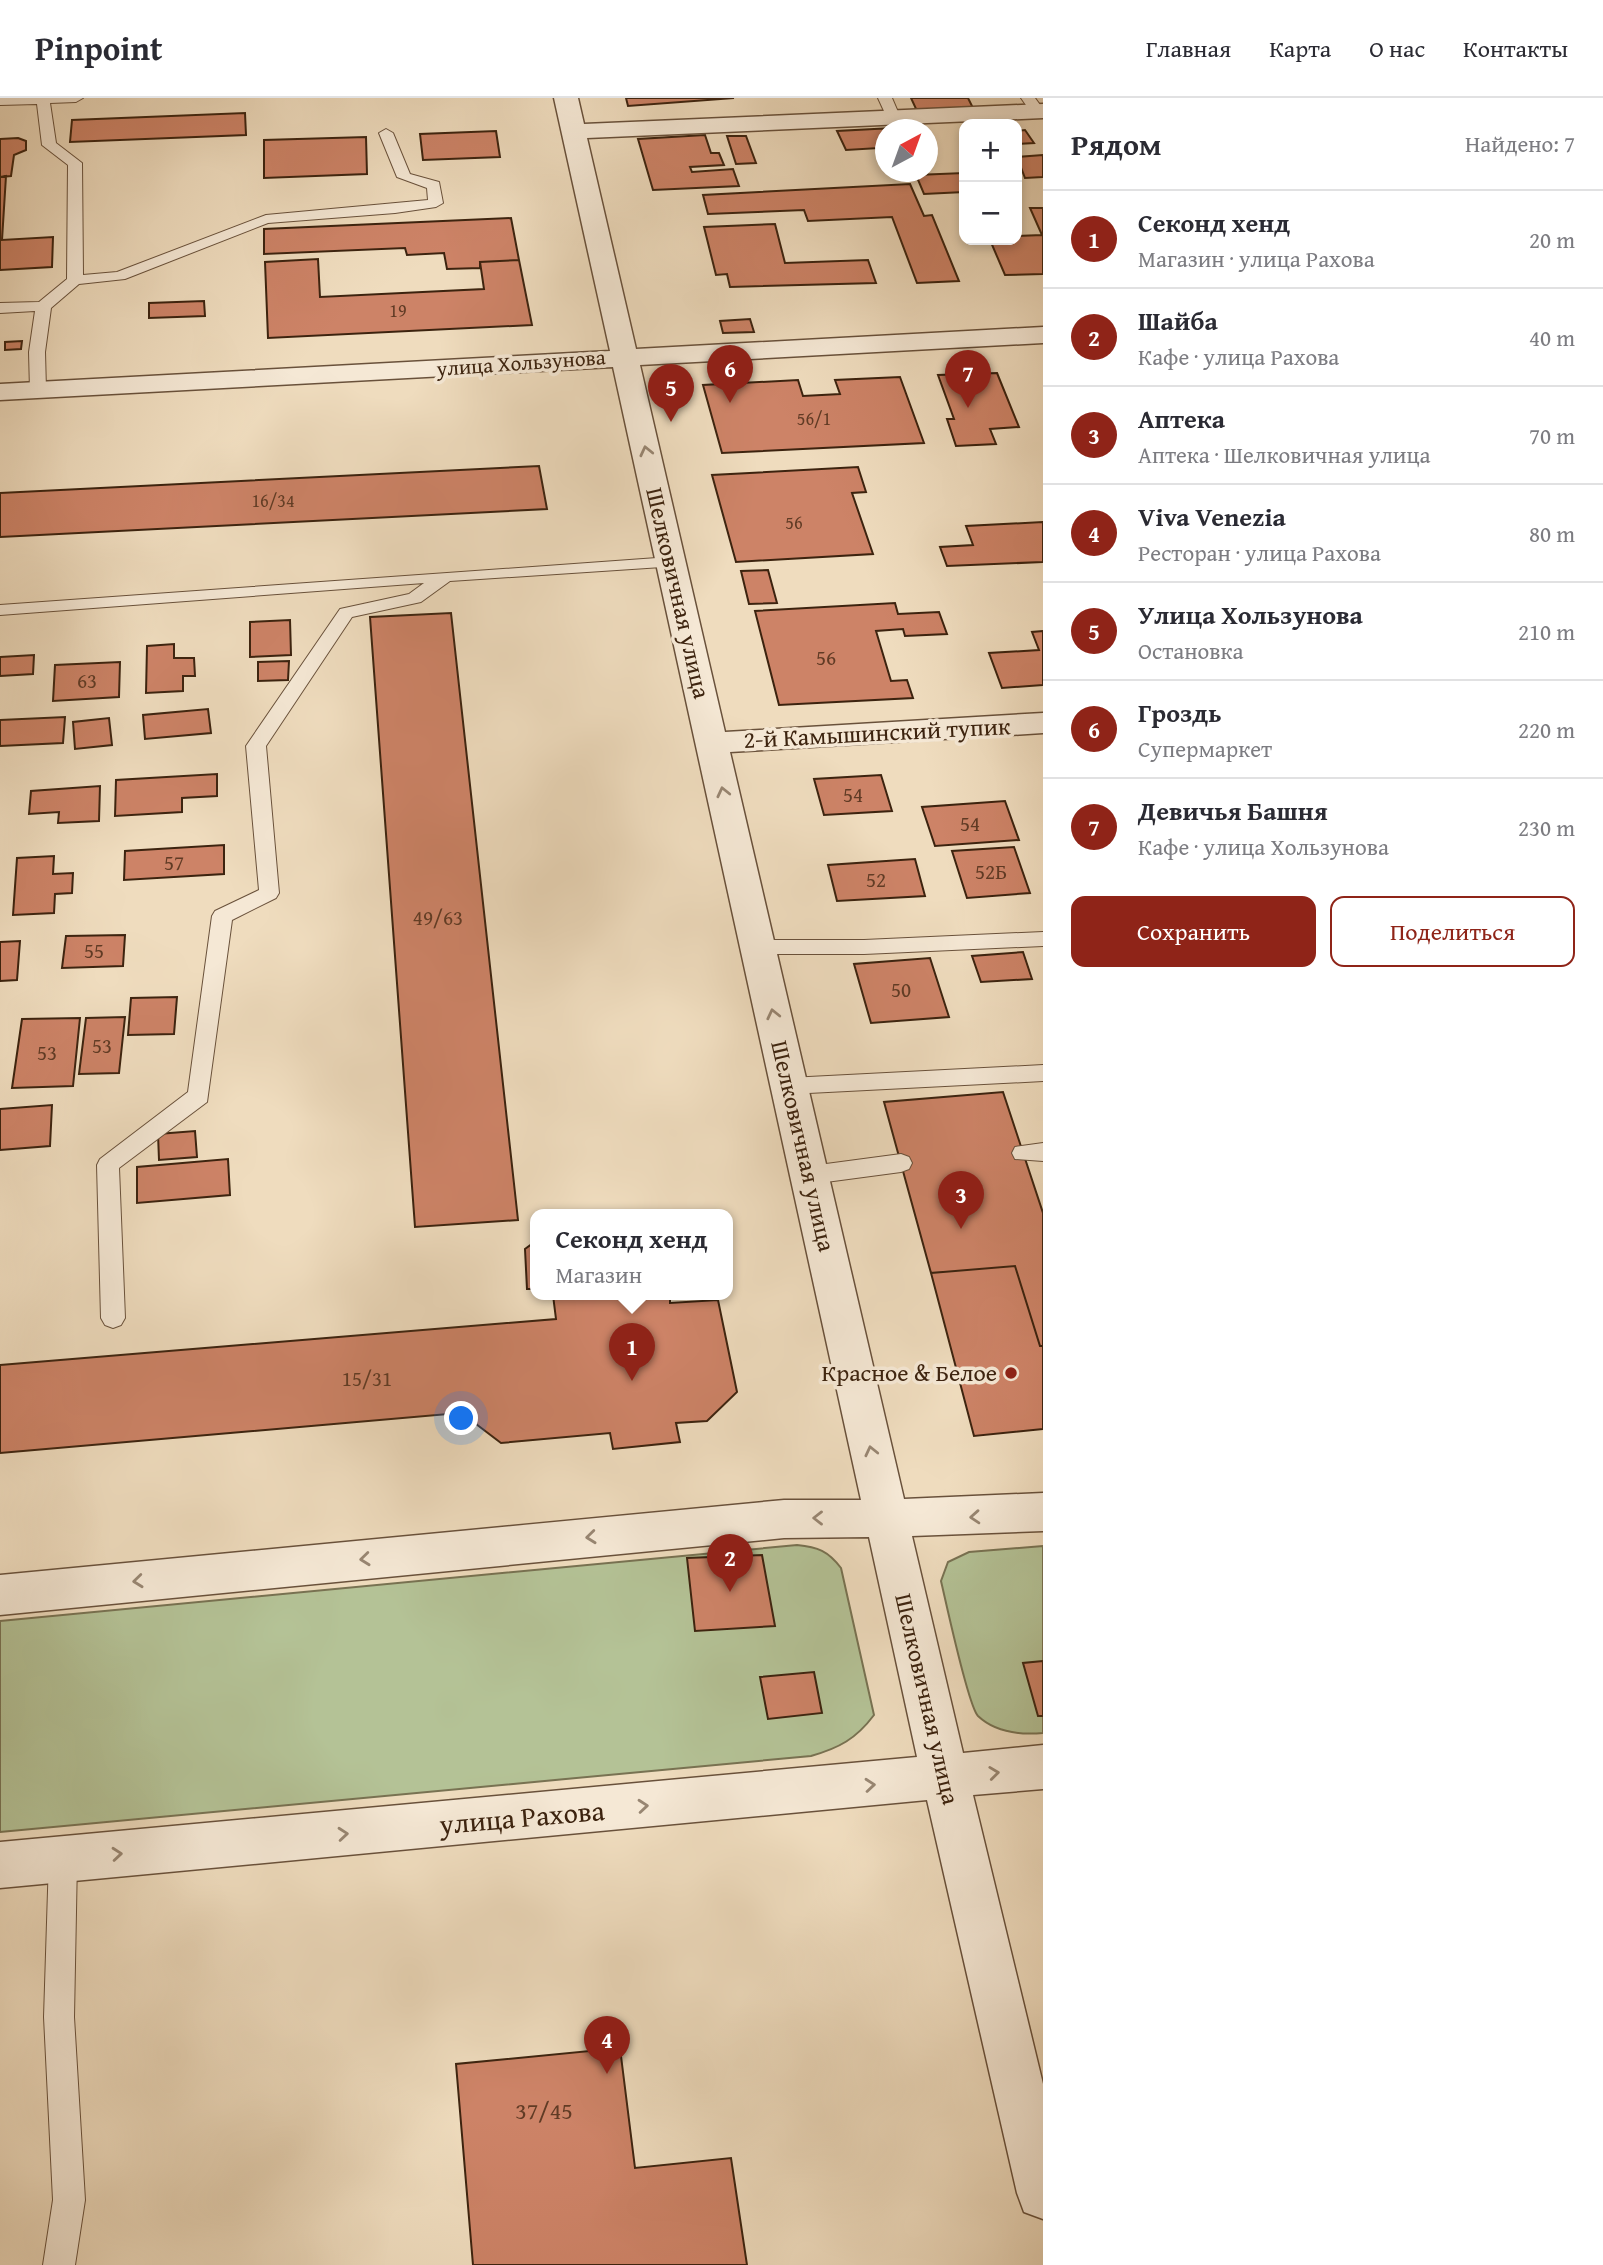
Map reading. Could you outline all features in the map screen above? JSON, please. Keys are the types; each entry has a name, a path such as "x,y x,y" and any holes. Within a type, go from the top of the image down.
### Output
{"street":[{"name":"Шелковичная улица","path":"566,98 811,1175 945,1779 1043,2193"},
{"path":"574,131 889,109 1036,107"},
{"name":"улица Хользунова","path":"0,391 1043,335"},
{"name":"2-й Камышинский тупик","path":"712,743 1043,723"},
{"path":"0,1595 784,1518 886,1518 1043,1512"},
{"name":"улица Рахова","path":"0,1865 945,1779 1043,1767"}],"lane":[{"path":"0,101 76,98"},
{"path":"43,99 49,145 75,163 75,280"},
{"path":"0,307 43,306 75,280 120,276 266,219 395,209 436,203 434,185 404,177 386,132"},
{"path":"38,390 37,352 43,306"},
{"path":"0,610 445,576 671,562"},
{"path":"113,1318 108,1165 199,1096 222,916 269,893 256,746 346,613 415,598 445,576"},
{"path":"758,947 864,947 1043,939"},
{"path":"789,1086 1043,1073"},
{"path":"811,1175 901,1163"},
{"path":"58,2265 69,2200 58,2017 63,1859"}],"green space":[{"path":"797,1545 822,1551 841,1568 874,1715 854,1736 821,1753 0,1832 0,1621"},
{"path":"1043,1546 1043,1733 1009,1732 985,1722 974,1708 941,1581 948,1562 969,1552"}],"building":[{"path":"626,98 734,98 628,106"},
{"path":"911,98 968,98 973,108 917,111"},
{"path":"245,113 246,135 70,142 72,120"},
{"path":"875,129 875,148 846,150 837,131"},
{"path":"1022,130 1025,130 1034,143 1022,144"},
{"path":"496,131 500,157 423,160 420,134"},
{"path":"705,135 711,153 719,153 724,165 690,167 692,172 733,169 739,186 653,190 638,139"},
{"path":"727,136 746,136 756,163 736,164"},
{"path":"366,137 367,174 264,178 264,140"},
{"path":"18,138 26,141 26,150 14,155 11,176 0,177 0,139"},
{"path":"1043,155 1043,177 1025,178 1022,157"},
{"path":"959,173 959,192 924,194 919,182 938,182 938,174"},
{"path":"6,176 2,240 53,237 52,267 0,270 0,177"},
{"path":"910,184 924,216 932,215 959,281 917,283 892,217 808,221 804,210 708,214 703,195"},
{"path":"1030,208 1043,208 1043,274 1005,275 992,245 1022,245 1022,236 1042,235"},
{"path":"511,218 519,260 480,262 480,268 447,269 444,253 407,255 405,248 264,254 264,229"},
{"path":"775,224 785,263 868,260 876,283 730,287 727,274 716,275 704,227"},
{"path":"318,259 320,297 484,289 480,262 519,260 532,325 268,338 265,262"},
{"path":"204,301 205,316 149,318 149,303"},
{"path":"750,319 754,332 723,333 720,321"},
{"path":"22,341 21,349 5,350 5,342"},
{"path":"997,373 1019,427 990,429 996,444 956,446 947,419 954,419 938,375"},
{"path":"900,377 924,443 722,453 703,385 798,380 803,396 840,394 835,380"},
{"path":"539,466 547,509 0,537 0,493"},
{"path":"858,467 866,492 852,493 873,554 736,562 712,475"},
{"path":"1043,522 1043,562 947,566 940,547 973,545 966,526"},
{"path":"768,570 777,603 749,604 741,571"},
{"path":"895,603 898,614 939,612 947,634 905,636 903,629 876,631 891,681 907,680 913,698 779,705 755,611"},
{"path":"451,613 518,1220 415,1227 370,617"},
{"path":"290,620 291,655 250,657 250,622"},
{"path":"1043,631 1043,685 1002,688 989,653 1039,650 1032,632"},
{"path":"174,644 174,658 194,658 195,676 183,676 183,691 146,693 147,646"},
{"path":"34,655 33,674 0,676 0,657"},
{"path":"289,661 288,680 258,681 258,662"},
{"path":"120,662 119,697 53,701 55,665"},
{"path":"208,709 211,733 145,739 143,715"},
{"path":"65,717 63,743 0,746 0,720"},
{"path":"109,718 112,745 75,749 73,722"},
{"path":"217,774 217,796 182,798 182,812 115,816 116,780"},
{"path":"881,775 892,811 824,815 814,779"},
{"path":"100,786 99,821 58,823 59,812 29,814 31,791"},
{"path":"1005,801 1019,840 935,846 922,807"},
{"path":"224,845 224,874 124,880 125,851"},
{"path":"1014,847 1030,893 967,898 952,851"},
{"path":"54,856 53,874 73,873 72,893 55,894 54,913 13,915 17,858"},
{"path":"915,859 925,896 837,901 828,865"},
{"path":"125,935 123,966 62,968 66,936"},
{"path":"20,941 17,980 0,981 0,942"},
{"path":"1023,952 1032,979 981,982 972,956"},
{"path":"930,958 949,1017 871,1023 854,964"},
{"path":"177,997 174,1034 128,1035 131,998"},
{"path":"125,1017 119,1073 79,1074 86,1018"},
{"path":"80,1018 73,1086 12,1088 22,1019"},
{"path":"1003,1092 1043,1213 1043,1346 1040,1346 1015,1266 931,1273 884,1102"},
{"path":"52,1105 50,1146 0,1150 0,1109"},
{"path":"195,1131 197,1157 159,1160 158,1134"},
{"path":"228,1159 230,1195 137,1203 137,1167"},
{"path":"530,1245 530,1289 527,1289 525,1249"},
{"path":"1015,1266 1040,1346 1043,1346 1043,1429 974,1436 931,1273"},
{"path":"554,1300 670,1300 670,1303 718,1300 737,1392 707,1421 676,1423 680,1442 613,1449 610,1433 501,1443 476,1424 460,1425 448,1414 0,1453 0,1365 556,1319"},
{"path":"762,1555 775,1626 695,1631 687,1558"},
{"path":"1043,1661 1043,1716 1038,1716 1023,1663"},
{"path":"814,1672 822,1713 768,1719 760,1677"},
{"path":"620,2048 635,2168 731,2158 747,2265 473,2265 456,2064"}],"place":[{"name":"Гроздь","path":"730,403"},
{"name":"Девичья Башня","path":"968,408"},
{"name":"Улица Хользунова","path":"671,422"},
{"name":"Аптека","path":"961,1229"},
{"name":"Красное & Белое","path":"1011,1373"},
{"name":"Секонд хенд","path":"632,1381"},
{"name":"Шайба","path":"730,1592"},
{"name":"Viva Venezia","path":"607,2074"}]}
